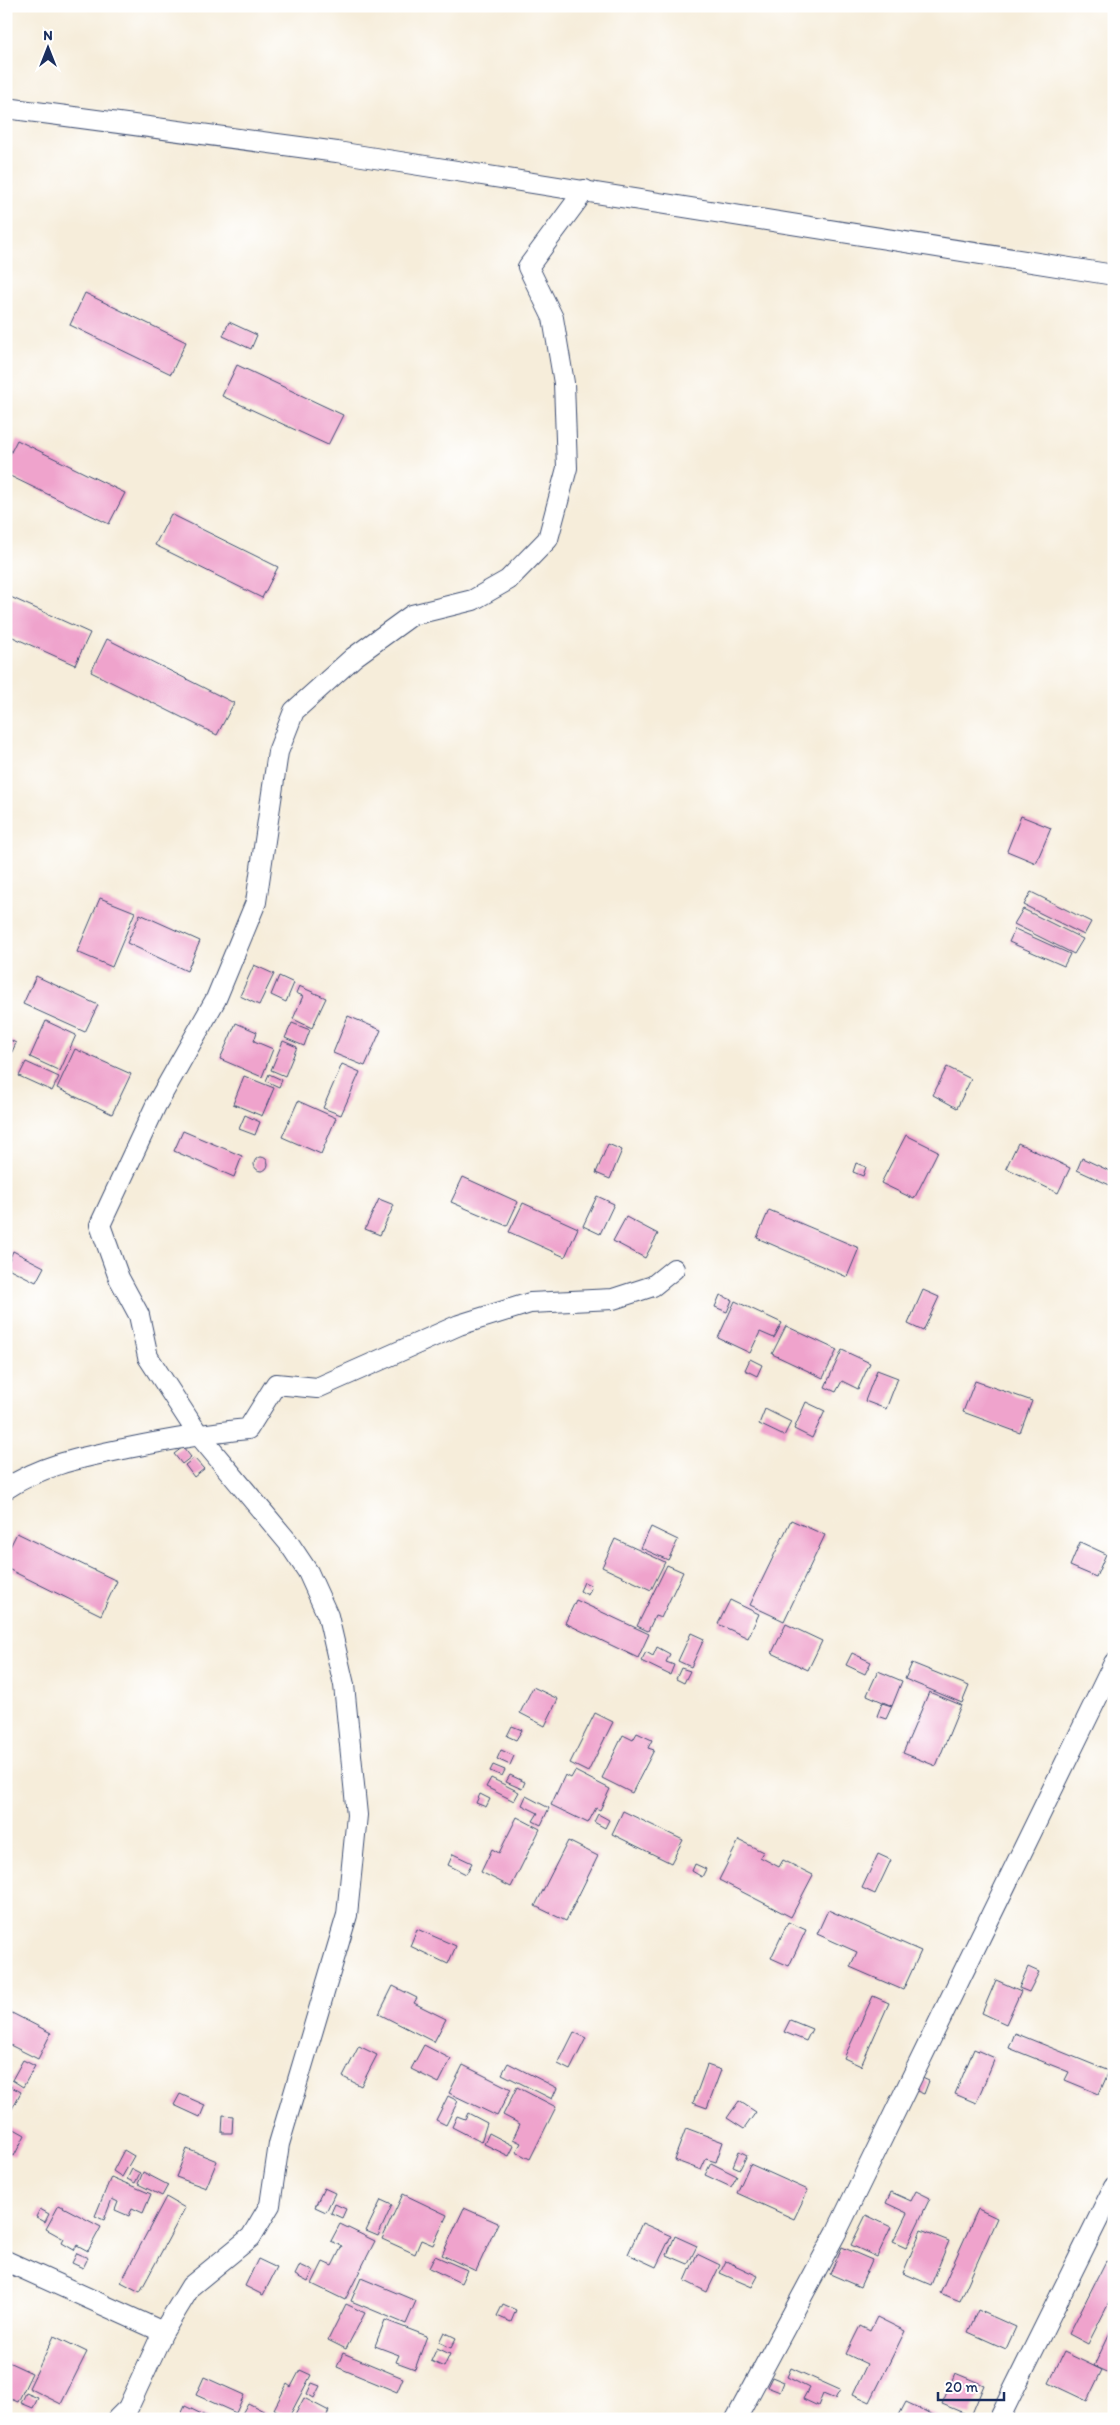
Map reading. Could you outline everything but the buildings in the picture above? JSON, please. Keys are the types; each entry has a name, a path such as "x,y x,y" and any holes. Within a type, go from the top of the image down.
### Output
{"street":[{"path":"6,108 337,152 1114,275"},
{"path":"116,2419 128,2408 163,2332 191,2286 251,2237 270,2205 280,2144 347,1915 357,1816 344,1685 328,1616 308,1572 288,1542 198,1434 148,1358 139,1315 118,1278 100,1225 156,1105 216,998 256,902 278,752 294,711 354,657 412,615 472,600 508,580 548,539 567,468 564,383 553,318 528,267 585,190"},
{"path":"6,1489 25,1476 67,1461 198,1434 248,1429 276,1384 317,1388 459,1325 530,1303 613,1299 653,1286 674,1269"},
{"path":"736,2419 836,2233 1114,1663"},
{"path":"999,2419 1114,2187"},
{"path":"6,2261 163,2332"}]}
